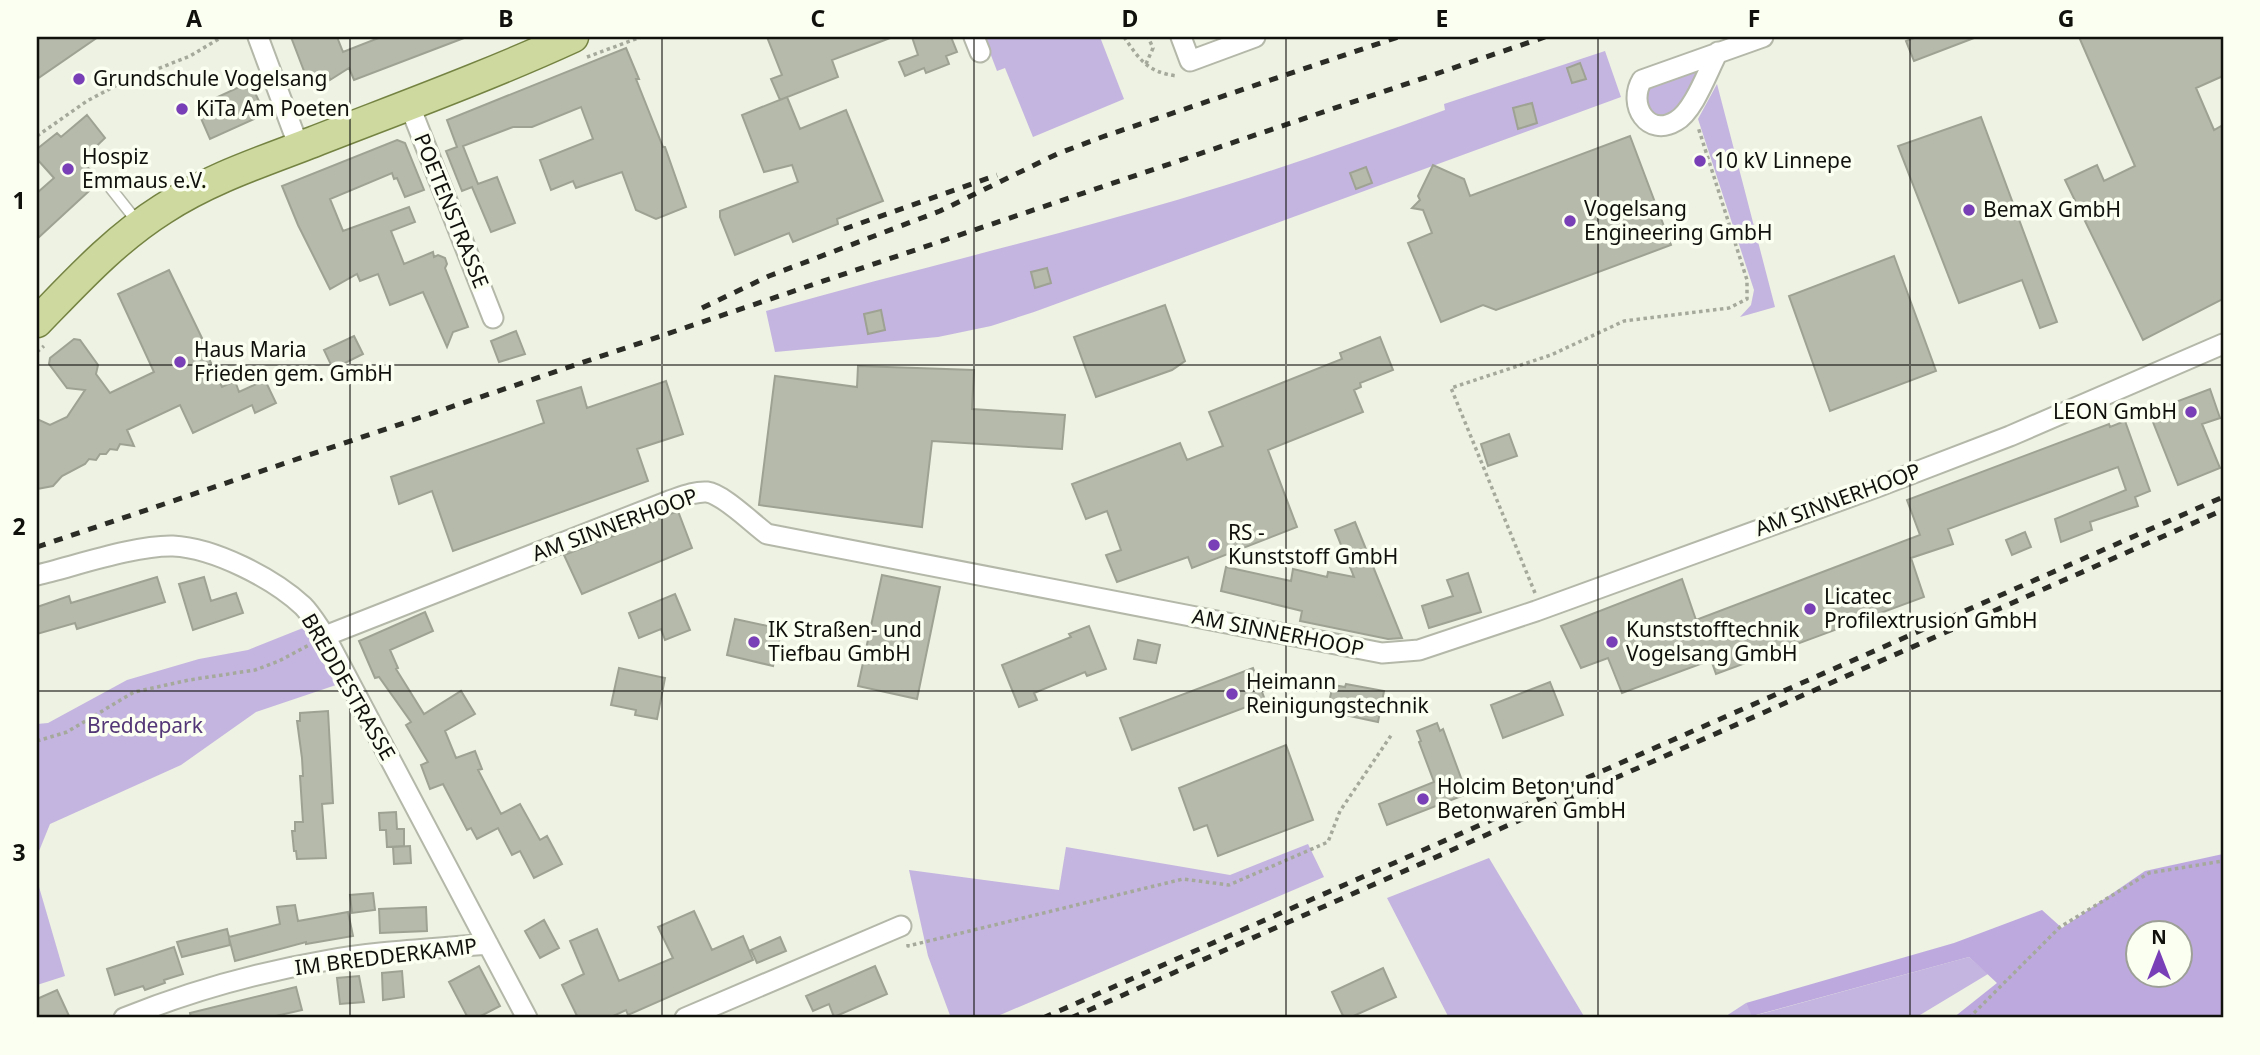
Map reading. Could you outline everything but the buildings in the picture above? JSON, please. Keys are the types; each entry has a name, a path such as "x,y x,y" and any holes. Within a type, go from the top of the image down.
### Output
{"main road":[{"path":"42,333 76,280 140,225 213,181 536,54 577,48"}],"street":[{"path":"258,37 299,147"},
{"path":"1181,37 1185,68 1255,37"},
{"path":"1718,52 1691,105 1676,121 1657,125 1646,120 1637,107 1637,89 1642,80 1718,52 1763,37"},
{"name":"POETENSTRASSE","path":"409,104 493,318"},
{"name":"AM SINNERHOOP","path":"325,636 669,501 708,492 725,500 767,534 1382,653 1419,650 1542,609 2010,436 2223,344"},
{"name":"BREDDESTRASSE","path":"37,575 143,549 172,546 207,551 258,575 303,607 325,636 527,1018"},
{"path":"684,1018 901,926"},
{"name":"IM BREDDERKAMP","path":"124,1018 171,999 227,983 325,961 488,944"}],"lane":[{"path":"109,186 140,225"}],"path":[{"path":"37,136 87,101 117,85 190,56 222,37"},
{"path":"577,48 641,37"},
{"path":"1124,37 1146,65 1164,74 1185,68"},
{"path":"1146,65 1153,48 1148,37"},
{"path":"1542,609 1451,388 1551,355 1625,321 1729,308 1747,299 1747,280 1691,105"},
{"path":"37,352 42,333"},
{"path":"37,741 67,732 134,692 188,680 255,670 279,661 325,636"},
{"path":"901,926 908,946 1183,879 1229,885 1328,842 1339,811 1392,734"},
{"path":"1969,1018 2060,926 2149,873 2223,861"}],"green space":[{"path":"984,37 1100,37 1124,99 1033,137 1005,68 997,71"},
{"path":"1605,51 1621,97 1034,312 991,326 938,337 775,352 766,311 1211,190 1445,110 1444,104"},
{"path":"1715,55 1690,104 1658,123 1638,89"},
{"path":"1717,84 1775,307 1740,317 1751,305 1754,290 1698,119"},
{"name":"Breddepark","path":"303,628 336,685 256,712 181,765 50,824 37,856 37,724 48,723 127,680 199,659 248,650"},
{"path":"1308,844 1324,877 993,1018 951,1018 928,956 909,870 1059,890 1066,847 1230,875"},
{"path":"1489,858 1585,1018 1449,1018 1387,898"},
{"path":"37,880 65,976 37,985"},
{"path":"1969,957 1988,974 1915,1018 1723,1018 1746,1003 1753,1016"}],"shaded area":[{"path":"2223,854 2223,1018 1953,1018 1997,983 1969,957 1752,1016 1746,1003 1954,943 2042,910 2062,928 2145,871"}],"railway":[{"path":"702,308 769,276 940,211 1057,154 1398,37"},
{"path":"37,547 1545,37"},
{"path":"844,229 997,175"},
{"path":"1043,1018 2223,497"},
{"path":"1071,1018 2223,510"}],"place":[{"name":"Grundschule Vogelsang","path":"79,79"},
{"name":"KiTa Am Poeten","path":"182,109"},
{"name":"10 kV Linnepe","path":"1700,161"},
{"name":"Hospiz Emmaus e.V.","path":"68,169"},
{"name":"BemaX GmbH","path":"1969,210"},
{"name":"Vogelsang Engineering GmbH","path":"1570,221"},
{"name":"Haus Maria Frieden gem. GmbH","path":"180,362"},
{"name":"LEON GmbH","path":"2191,412"},
{"name":"RS - Kunststoff GmbH","path":"1214,545"},
{"name":"Licatec Profilextrusion GmbH","path":"1810,609"},
{"name":"IK Straßen- und Tiefbau GmbH","path":"754,642"},
{"name":"Kunststofftechnik Vogelsang GmbH","path":"1612,642"},
{"name":"Heimann Reinigungstechnik","path":"1232,694"},
{"name":"Holcim Beton und Betonwaren GmbH","path":"1423,799"}]}
